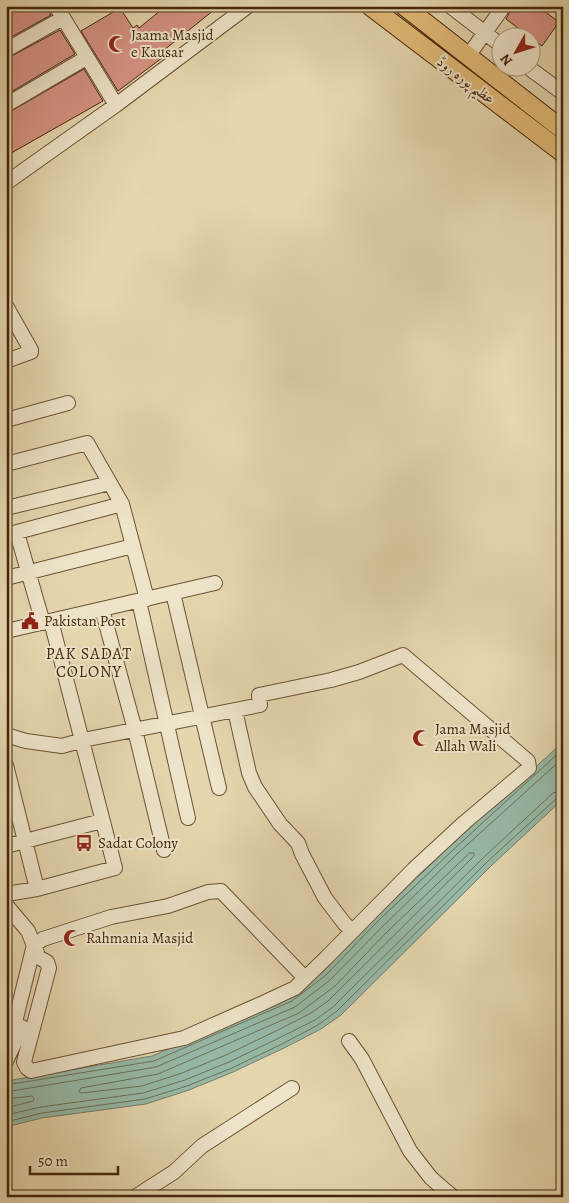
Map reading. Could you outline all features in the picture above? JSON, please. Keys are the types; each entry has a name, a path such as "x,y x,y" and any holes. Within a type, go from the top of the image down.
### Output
{"main road":[{"name":"عظیم پورہ روڈ","path":"370,6 563,153"},
{"name":"عظیم پورہ روڈ","path":"404,6 563,130"}],"street":[{"path":"6,183 116,105 248,6"},
{"path":"450,6 492,38"},
{"path":"468,56 504,6"},
{"path":"6,50 59,12 116,105"},
{"path":"6,105 86,58"},
{"path":"542,78 563,94"},
{"path":"6,306 31,352 6,361"},
{"path":"6,420 68,403"},
{"path":"6,464 87,443 122,504 133,546 167,724 188,818"},
{"path":"6,508 110,483"},
{"path":"6,894 37,889 115,868 83,740 47,622 12,534 122,504"},
{"path":"6,578 133,546"},
{"path":"6,631 215,583"},
{"path":"173,593 203,716 218,788"},
{"path":"102,610 135,730 164,850"},
{"path":"6,735 26,741 62,746 83,740 260,705 259,695 340,677 403,655 528,761 529,768 464,822 295,988 184,1038 31,1071 24,1062 49,968 47,962 36,951 28,931 6,905"},
{"path":"235,710 249,772 255,787 280,824 298,843 325,898 352,931"},
{"path":"6,765 37,889"},
{"path":"6,846 102,820"},
{"path":"6,1038 16,1018 36,951 43,939 111,917 168,906 208,892 221,891 305,978"},
{"path":"6,1060 22,1027 36,951"},
{"path":"349,1040 362,1060 410,1151 431,1178 453,1197"},
{"path":"135,1197 174,1172 202,1146 292,1088"}],"water":[{"path":"563,742 563,799 491,866 341,1015 321,1029 233,1072 189,1090 146,1104 42,1118 6,1127 6,1081 152,1056 290,997 322,972 450,846"}],"building":[{"path":"6,6 46,6 51,15 6,40"},
{"name":"Jaama Masjid e Kausar","path":"166,6 219,6 159,54 162,58 118,91 81,31 120,8 133,28 137,25 139,28"},
{"path":"513,6 537,6 559,22 542,46 542,28 518,28 506,19"},
{"path":"60,30 75,54 6,95 6,59"},
{"path":"84,69 103,101 6,156 6,114"}],"place":[{"name":"Jaama Masjid e Kausar","path":"117,44"},
{"name":"Pakistan Post","path":"30,621"},
{"name":"Jama Masjid Allah Wali","path":"421,738"},
{"name":"Sadat Colony","path":"84,843"},
{"name":"Rahmania Masjid","path":"72,938"}],"district":[{"name":"PAK SADAT COLONY","path":"89,662"}]}
